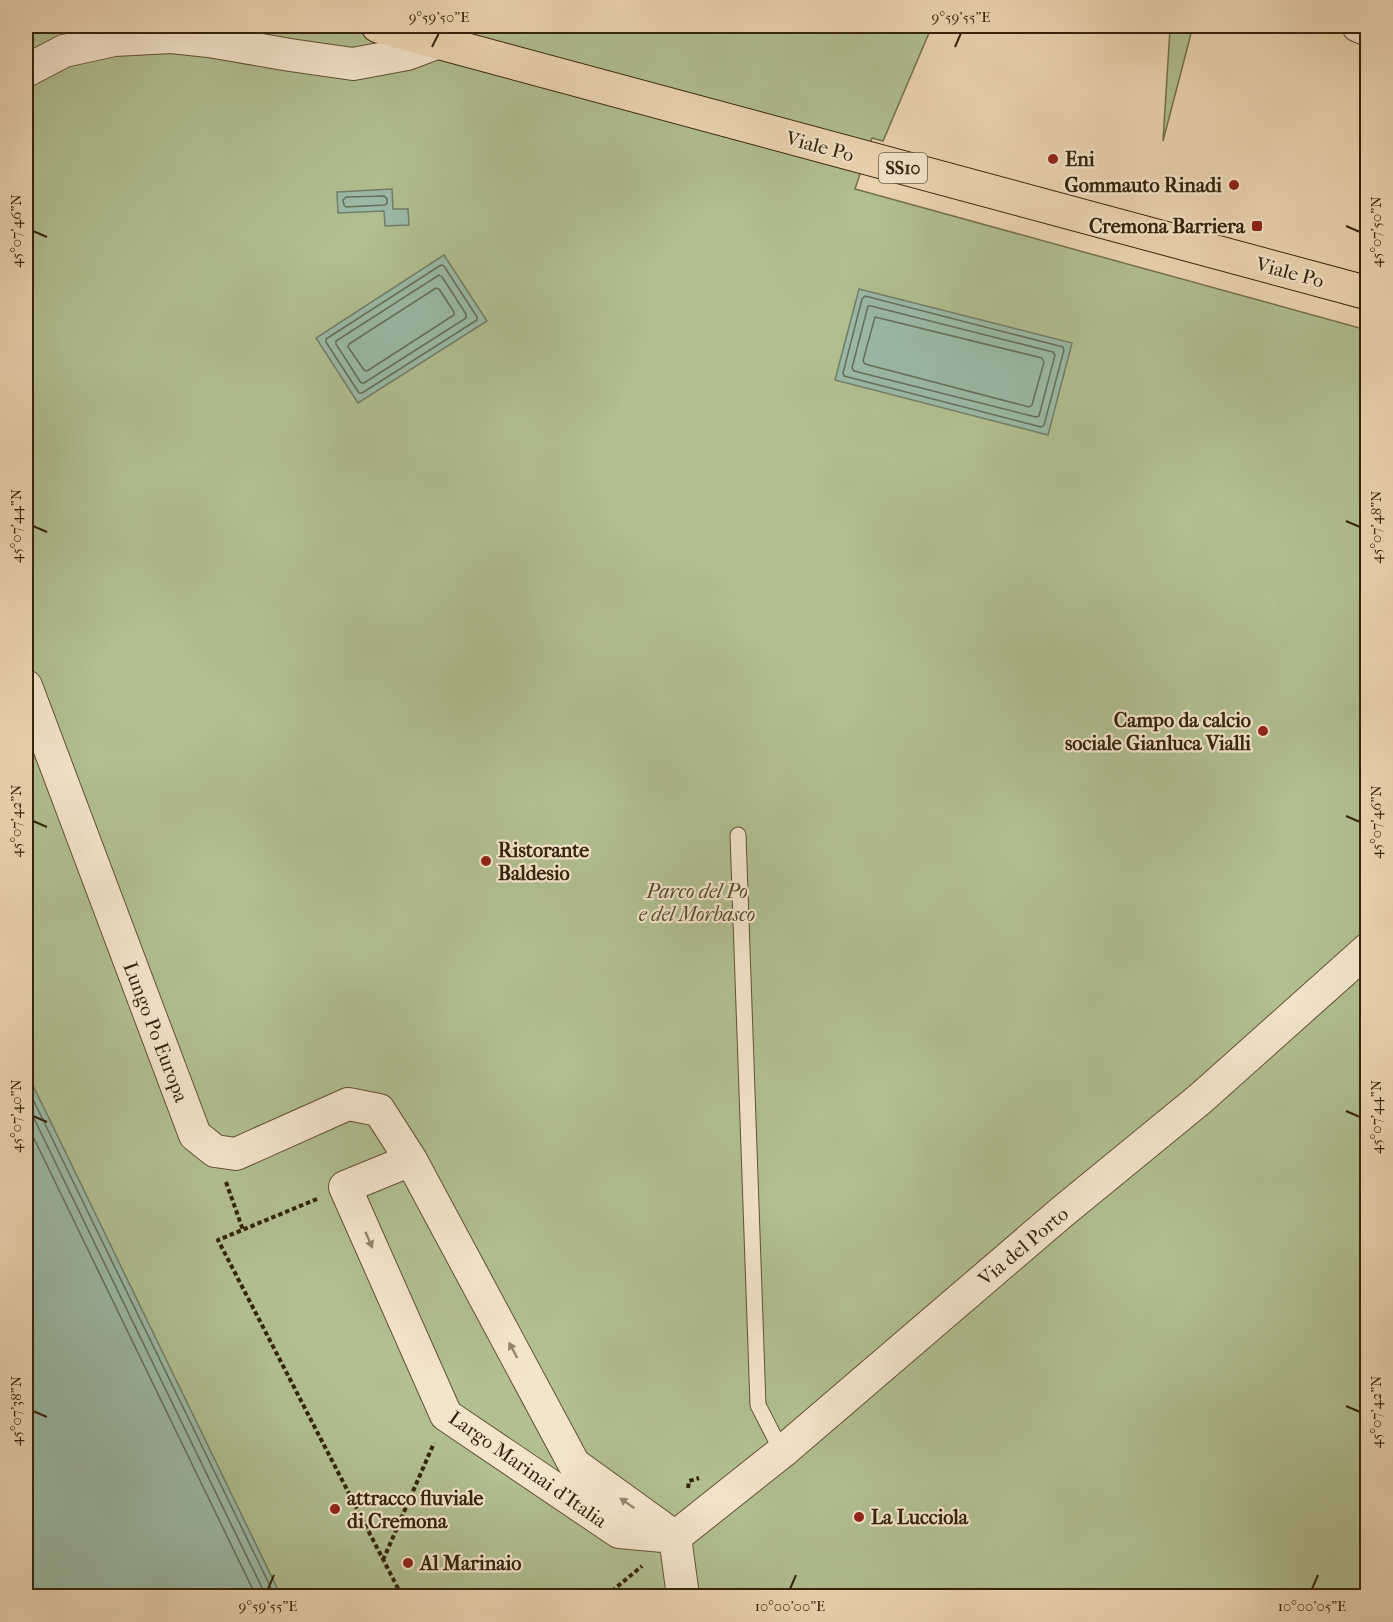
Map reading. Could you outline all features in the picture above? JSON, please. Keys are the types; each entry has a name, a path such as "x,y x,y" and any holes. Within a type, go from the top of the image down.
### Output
{"main road":[{"name":"Viale Po","path":"378,26 1368,293"}],"street":[{"path":"1358,26 1368,30"},
{"path":"26,71 64,51 114,40 171,36 353,64 407,54 439,42"},
{"name":"Lungo Po Europa","path":"26,686 195,1135 214,1152"},
{"name":"Via del Porto","path":"675,1537 782,1452 1062,1212 1200,1099 1368,950"},
{"path":"214,1152 236,1154 348,1104 379,1110 411,1160 345,1187"},
{"name":"Largo Marinai d'Italia","path":"411,1160 574,1464 675,1537"},
{"name":"Largo Marinai d'Italia","path":"345,1187 446,1414 619,1532 675,1537"},
{"path":"675,1537 682,1596"}],"lane":[{"path":"738,835 758,1405 782,1452"}],"path":[{"path":"26,1038 32,1036"},
{"path":"214,1152 243,1230"},
{"path":"345,1187 218,1240 402,1596"},
{"path":"383,1561 446,1414"}],"green space":[{"name":"Parco del Po e del Morbasco","path":"26,26 932,26 883,141 872,138 855,189 1367,330 1367,1596 26,1596"},
{"path":"1157,26 1193,26 1163,141 1170,29"}],"water":[{"path":"392,189 393,209 408,209 409,225 385,226 384,211 338,213 337,192"},
{"path":"444,255 487,321 358,403 316,338"},
{"path":"859,289 1072,343 1048,435 835,380"},
{"path":"26,1071 281,1596 26,1596"}],"place":[{"name":"Eni","path":"1053,159"},
{"name":"Gommauto Rinadi","path":"1234,185"},
{"name":"Cremona Barriera","path":"1257,226"},
{"name":"Campo da calcio sociale Gianluca Vialli","path":"1263,731"},
{"name":"Ristorante Baldesio","path":"486,861"},
{"name":"attracco fluviale di Cremona","path":"335,1509"},
{"name":"La Lucciola","path":"859,1517"},
{"name":"Al Marinaio","path":"408,1563"}]}
